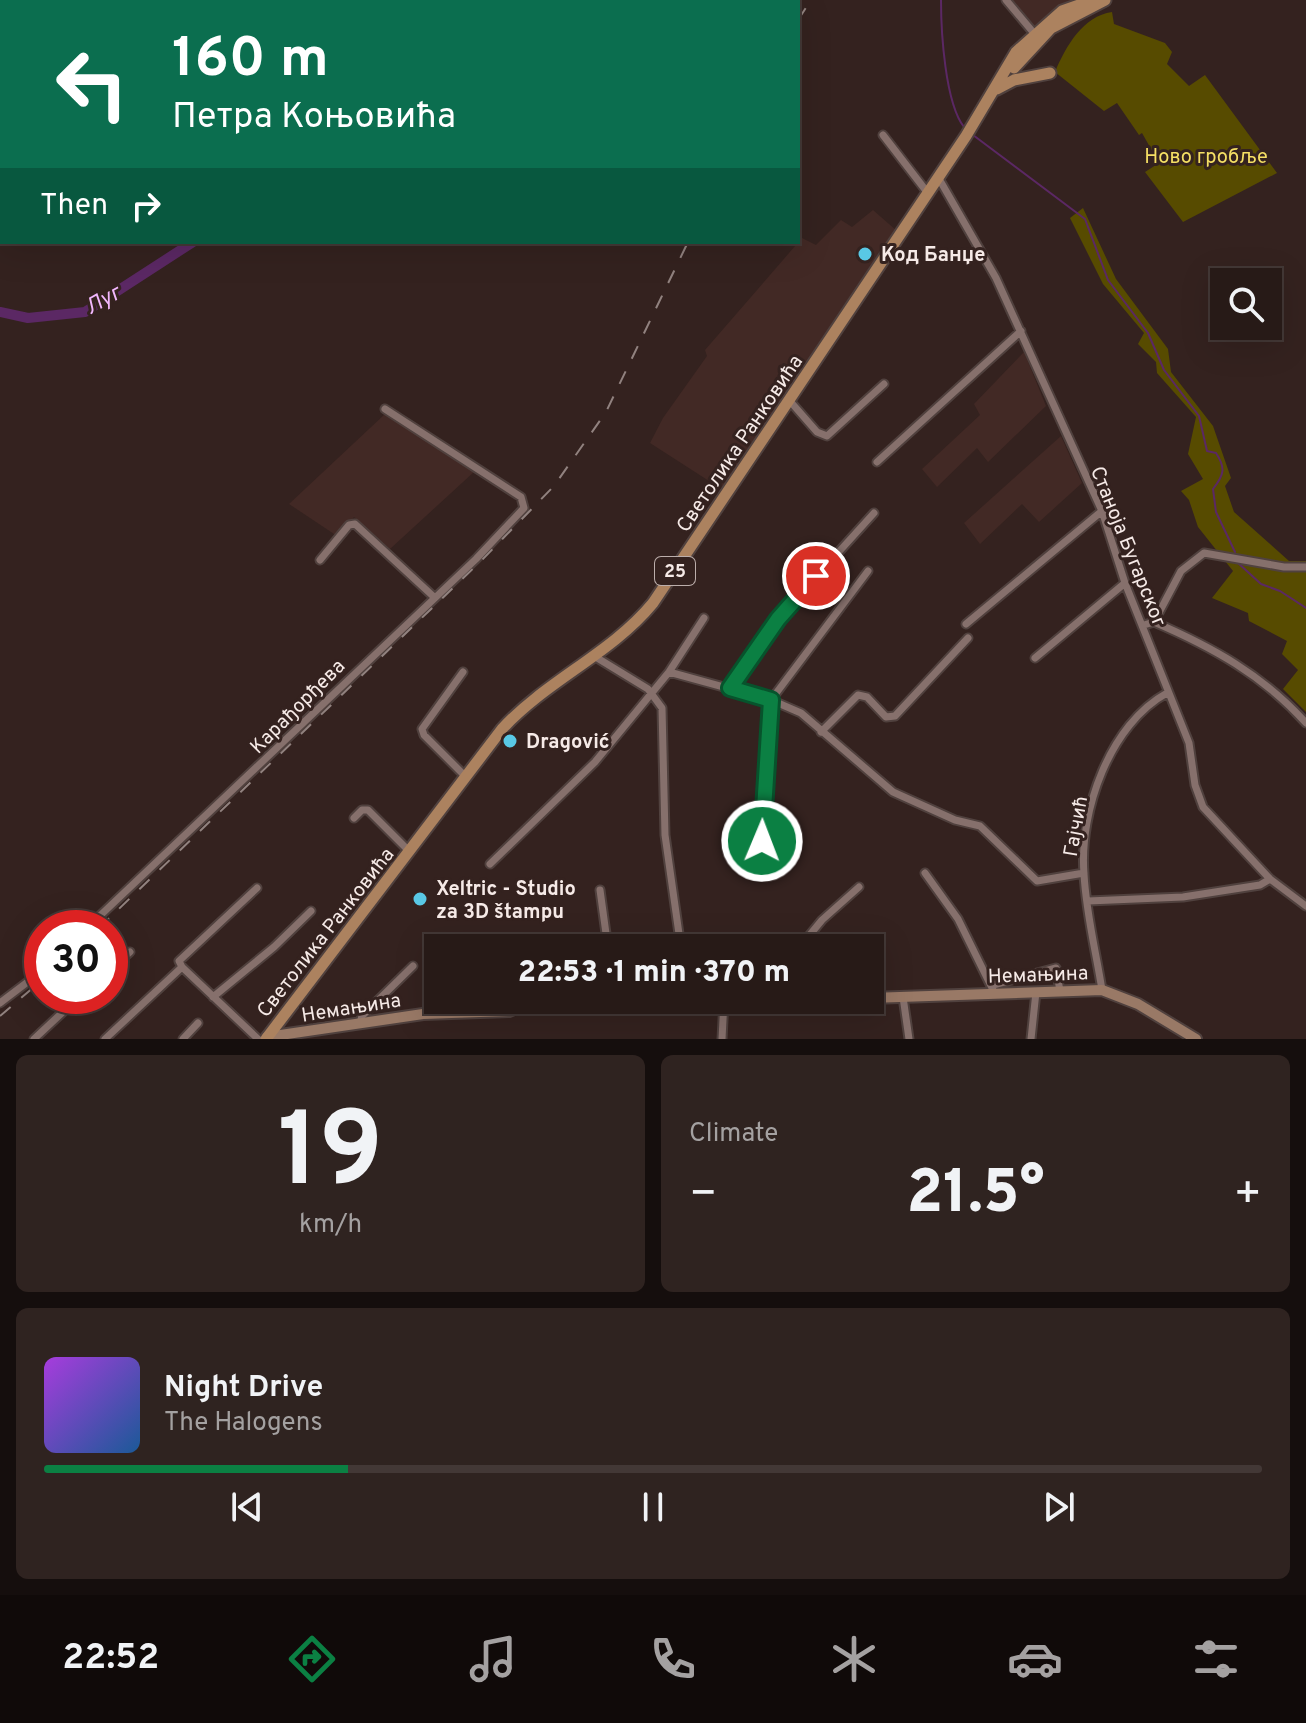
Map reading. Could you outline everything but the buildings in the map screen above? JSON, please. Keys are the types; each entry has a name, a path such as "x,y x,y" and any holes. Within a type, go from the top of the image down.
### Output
{"main road":[{"name":"Светолика Ранковића","path":"264,1038 410,852 465,776 519,711 627,631 653,603 999,87 1009,63 1032,36 1062,11 1093,0"},
{"name":"Светолика Ранковића","path":"1032,36 1105,0"},
{"path":"999,87 1050,73"}],"street":[{"path":"1006,0 1032,36"},
{"path":"883,135 927,192"},
{"name":"Станоја Бугарског","path":"938,177 983,254 1021,331 1102,511 1125,583 1189,743 1195,785 1203,807 1270,879 1306,906"},
{"path":"877,462 1021,331"},
{"path":"789,400 817,432 827,436 884,384"},
{"name":"Карађорђева","path":"106,910 494,542 525,504 521,497 385,409"},
{"path":"966,624 1102,511"},
{"path":"730,688 778,619 874,513"},
{"path":"320,560 349,525 356,524 434,597"},
{"path":"1154,622 1173,582 1188,563 1204,553 1284,567 1306,567"},
{"path":"763,857 761,824 771,700 868,571"},
{"path":"1035,658 1125,583"},
{"path":"490,864 595,762 669,672 704,618"},
{"path":"1144,625 1154,622 1225,656 1263,680 1306,723"},
{"path":"821,732 858,695 864,695 886,717 895,716 968,638"},
{"path":"594,656 652,692 660,702 664,721 665,835 679,934"},
{"path":"463,672 422,731 465,776"},
{"path":"669,672 771,700 801,713 868,772 906,798 959,821 980,826 1037,881 1084,873"},
{"name":"Гајчић","path":"1102,990 1084,873 1092,807 1113,745 1125,728 1167,693"},
{"path":"354,818 362,810 368,810 410,852"},
{"path":"925,873 958,919 994,989 1056,968 1060,991"},
{"path":"1088,901 1183,897 1260,885 1270,879"},
{"path":"810,934 859,887"},
{"path":"257,888 179,961 213,997 264,1038"},
{"path":"600,890 606,934"},
{"path":"213,997 274,947 311,911"},
{"path":"360,1023 362,1016 413,966"},
{"path":"105,1039 182,967"},
{"path":"0,1003 24,985"},
{"name":"Немањина","path":"884,998 994,989 1036,992 1102,990 1138,1004 1185,1036 1196,1039"},
{"path":"1031,1039 1036,992"},
{"path":"903,997 909,1039"},
{"path":"34,1039 61,1014"},
{"name":"Немањина","path":"264,1038 428,1014"},
{"path":"722,1039 723,1014"},
{"path":"183,1039 198,1023"}],"shaded area":[{"path":"1009,0 1080,0 1061,8 1031,28"},
{"path":"873,210 897,231 723,490 650,443 663,418 707,356 705,350 800,244 802,238 816,245 841,220 852,227"},
{"path":"1024,352 1046,406 988,462 977,448 937,487 922,469 980,415 974,404"},
{"path":"385,414 475,471 390,549 354,517 337,536 289,504"},
{"path":"1061,436 1082,483 1039,522 1022,504 980,544 964,523"}],"green space":[{"name":"Ново гробље","path":"1112,12 1114,24 1165,43 1172,52 1167,64 1189,86 1205,75 1277,173 1183,222 1145,172 1159,163 1142,133 1139,135 1117,103 1104,111 1055,72 1064,52 1084,26 1092,19"},
{"path":"1083,208 1116,279 1168,349 1171,372 1213,426 1231,478 1225,486 1234,512 1289,561 1306,561 1306,712 1283,689 1298,670 1282,654 1287,641 1249,621 1248,613 1212,598 1233,571 1198,527 1189,500 1181,491 1203,479 1188,454 1196,417 1157,373 1156,362 1138,344 1144,333 1103,284 1070,218"}],"waterway":[{"path":"941,0 948,84 964,127"},
{"path":"973,135 1085,219 1108,280 1148,333 1164,370 1199,416 1207,451 1216,453 1219,458 1222,471 1213,489 1216,512 1235,552"},
{"name":"Луг","path":"0,312 28,318 85,312 190,244"},
{"path":"1237,562 1261,584 1280,591 1306,608"}],"railway":[{"path":"800,17 811,0"},
{"path":"118,910 480,562 554,486 606,412 687,244"},
{"path":"0,1016 24,995"}],"place":[{"name":"Код Банџе","path":"865,254"},
{"name":"Dragović","path":"510,741"},
{"name":"Xeltric - Studio za 3D štampu","path":"420,899"}],"route":[{"path":"762,841 771,700 730,688 778,619 816,576"}]}
